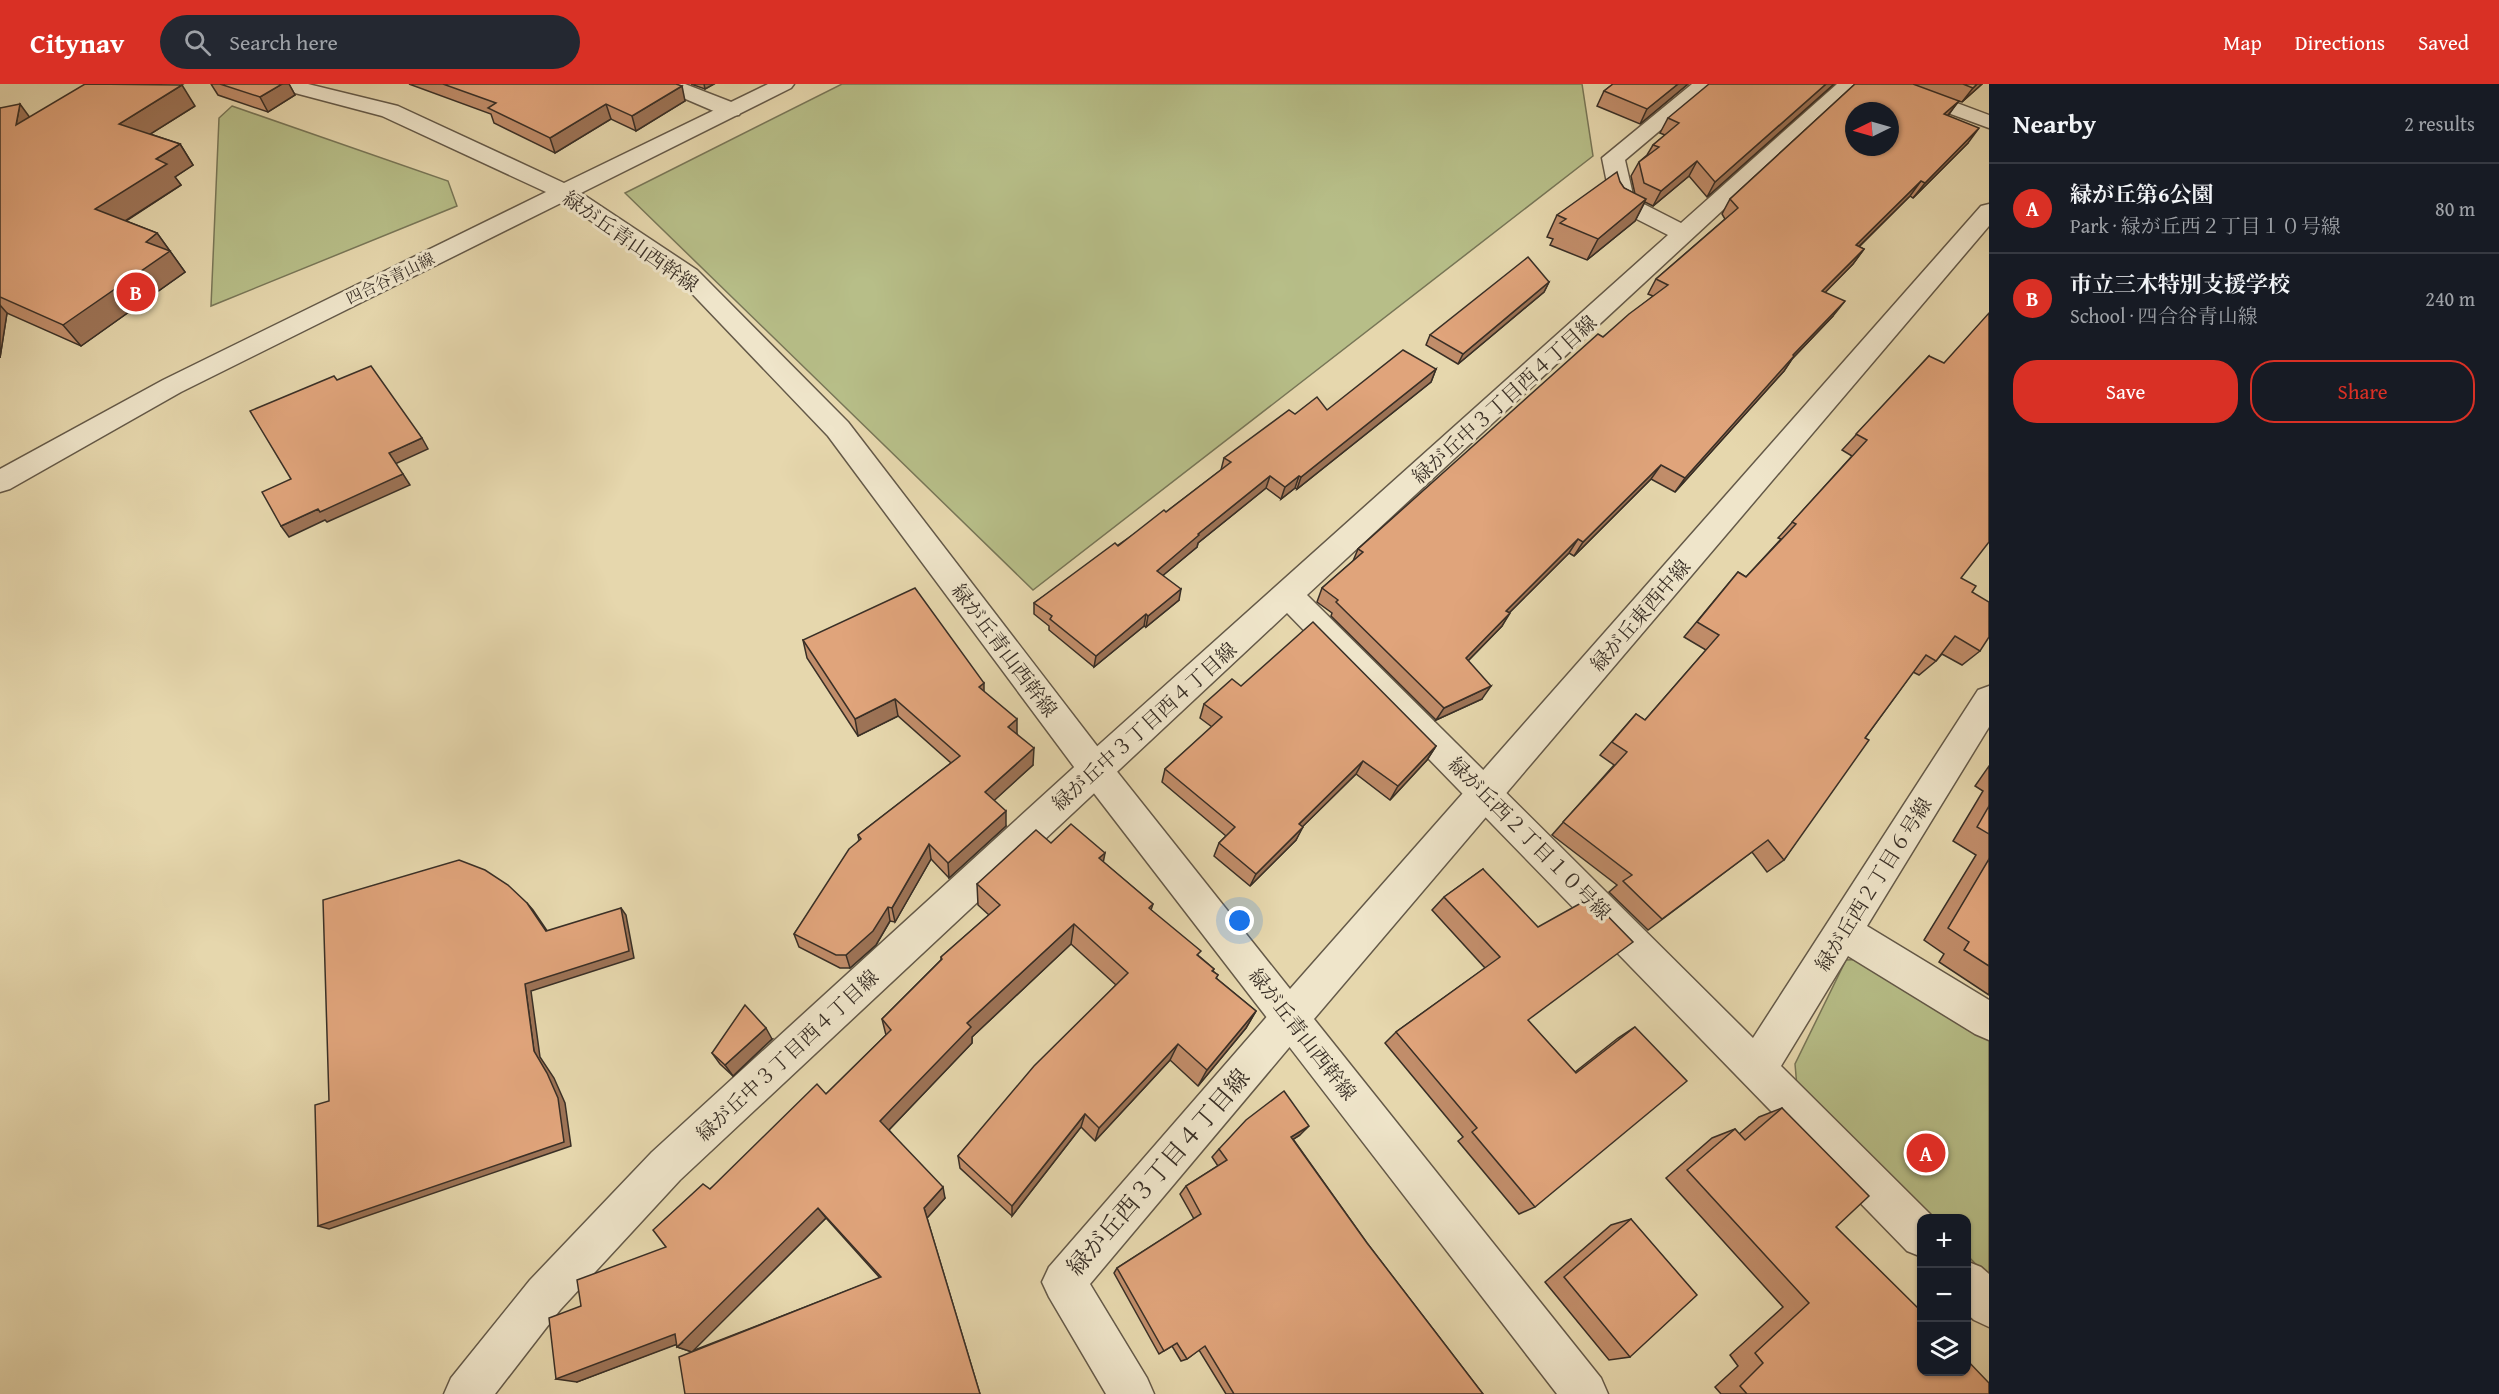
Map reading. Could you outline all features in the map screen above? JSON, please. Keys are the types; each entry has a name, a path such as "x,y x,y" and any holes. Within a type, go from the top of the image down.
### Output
{"street":[{"name":"緑が丘青山西幹線","path":"283,84 390,111 564,192 688,275 838,429 1095,770 1585,1394"},
{"path":"667,84 731,110"},
{"name":"四合谷青山線","path":"0,482 172,386 784,84"},
{"path":"1684,234 1623,203 1613,158 1705,84"},
{"name":"緑が丘中３丁目西４丁目線","path":"467,1394 545,1295 666,1166 1095,770 1849,84"},
{"path":"1887,84 1989,122"},
{"name":"緑が丘東西中線","path":"1290,1018 1989,211"},
{"name":"緑が丘西２丁目１０号線","path":"1288,595 1917,1231"},
{"name":"緑が丘西２丁目６号線","path":"1757,1068 1989,699"},
{"path":"1843,932 1989,1021"},
{"name":"緑が丘西３丁目４丁目線","path":"1131,1394 1064,1282 1290,1018"},
{"path":"1971,1287 1989,1305"}],"green space":[{"path":"842,84 1582,84 1593,156 1033,590 625,193"},
{"path":"232,106 448,181 457,206 211,306 219,118"},
{"path":"1869,959 1989,1033 1989,1278 1971,1259 1971,1214 1925,1214 1797,1087 1795,1064 1846,960"}],"building":[{"path":"85,84 182,85 119,124 180,144 156,159 167,164 95,209 157,233 146,242 170,251 63,325 0,297 0,108 20,104 16,125"},
{"path":"220,84 282,84 260,97"},
{"path":"443,84 676,84 682,86 632,116 606,104 550,138 488,108 496,103"},
{"path":"1613,84 1678,84 1647,109 1604,91"},
{"path":"1709,84 1826,84 1715,182 1697,161 1661,191 1644,183 1639,162 1659,147 1653,145 1679,123 1668,118"},
{"path":"1855,84 1913,84 1959,101 1944,114 1979,128 1925,183 1921,181 1856,245 1864,249 1822,291 1845,301 1793,355 1685,478 1661,465 1583,542 1578,539 1506,611 1510,613 1466,658 1491,686 1444,708 1336,602 1338,600 1322,588 1363,552 1358,549 1598,334 1603,337 1668,285 1656,279 1738,208 1730,199"},
{"path":"1963,84 1977,84 1973,88"},
{"path":"1617,172 1624,188 1646,199 1598,239 1560,223 1566,219 1557,215"},
{"path":"1528,257 1549,282 1463,354 1430,335"},
{"path":"1989,313 1989,542 1961,578 1976,586 1972,592 1989,602 1989,637 1980,651 1955,636 1936,661 1926,655 1865,738 1869,740 1784,860 1768,840 1662,919 1623,881 1632,875 1563,822 1627,752 1612,742 1636,714 1645,720 1719,635 1697,622 1738,572 1746,577 1796,524 1792,522 1867,440 1856,434 1929,356 1944,363"},
{"path":"1403,350 1436,369 1301,477 1299,476 1285,487 1270,476 1198,534 1157,571 1181,589 1148,616 1146,614 1096,656 1050,619 1052,616 1034,603 1115,543 1118,546 1164,510 1166,512 1231,462 1224,458 1289,410 1295,414 1317,397 1327,410"},
{"path":"371,366 422,438 389,453 403,474 320,512 318,509 281,526 262,492 291,479 250,411 334,376 337,380"},
{"path":"915,588 984,683 979,687 1017,719 1008,727 1034,748 985,792 1006,811 948,863 929,844 892,908 888,907 873,931 846,955 836,955 794,934 849,849 861,839 858,835 960,756 895,699 855,719 803,640"},
{"path":"1313,622 1436,746 1398,786 1363,761 1299,824 1303,827 1256,874 1219,843 1235,827 1165,769 1222,717 1204,704 1232,679 1241,686"},
{"path":"1989,806 1989,834 1977,827"},
{"path":"1071,824 1105,853 1099,858 1153,904 1149,908 1201,951 1197,955 1214,969 1212,971 1218,975 1216,978 1256,1011 1207,1070 1178,1044 1099,1128 1085,1114 1012,1206 958,1156 1034,1066 1128,973 1074,924 967,1023 971,1027 880,1121 943,1187 924,1208 980,1394 685,1394 679,1357 881,1277 818,1208 677,1347 675,1334 556,1379 549,1318 581,1306 577,1280 666,1247 653,1230 703,1184 710,1189 817,1084 826,1094 891,1030 882,1019 942,959 941,957 1000,905 977,884 1036,830 1051,843"},
{"path":"1989,859 1989,966 1964,950 1969,942 1948,928"},
{"path":"459,860 485,870 508,885 527,903 546,931 621,908 629,951 525,984 534,1051 558,1098 564,1142 318,1226 315,1105 329,1101 323,900"},
{"path":"1483,869 1538,927 1590,898 1633,942 1528,1020 1576,1073 1635,1027 1687,1081 1535,1207 1472,1132 1477,1128 1396,1032 1500,957 1444,897"},
{"path":"745,1005 766,1028 725,1065 712,1053"},
{"path":"1284,1091 1309,1126 1291,1137 1367,1243 1483,1394 1234,1394 1205,1346 1187,1359 1177,1343 1164,1351 1117,1268 1201,1214 1186,1186 1227,1160 1219,1149 1246,1120"},
{"path":"1782,1108 1869,1196 1836,1227 1917,1307 1917,1376 1971,1376 1971,1364 1989,1383 1989,1394 1747,1394 1740,1386 1763,1363 1755,1353 1809,1303 1687,1170 1735,1129 1745,1140"},
{"path":"1631,1219 1697,1295 1630,1357 1564,1277"}],"place":[{"name":"市立三木特別支援学校","path":"136,292"},
{"name":"緑が丘第6公園","path":"1926,1153"}]}
